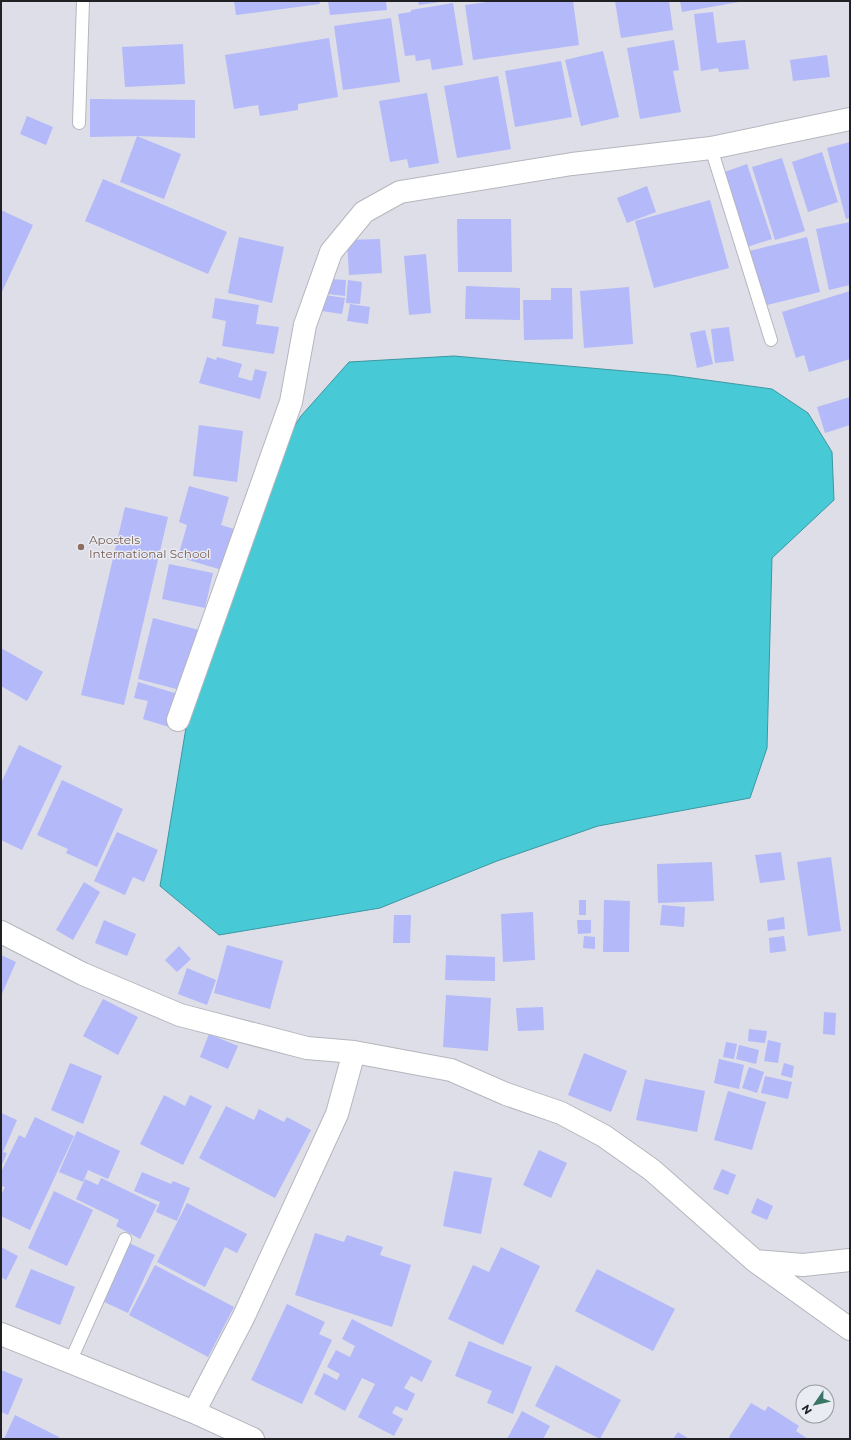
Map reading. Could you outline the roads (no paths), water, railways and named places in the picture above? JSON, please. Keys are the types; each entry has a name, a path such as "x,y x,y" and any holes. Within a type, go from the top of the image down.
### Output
{"street":[{"path":"178,720 291,402 305,325 331,252 364,212 400,192 572,164 711,148 850,119"},
{"path":"1,932 83,974 180,1015 307,1048 354,1052 451,1070 506,1094 562,1113 604,1136 652,1170 756,1261 850,1329"},
{"path":"194,1412 243,1318 337,1114 354,1052"},
{"path":"756,1261 803,1264 850,1260"},
{"path":"1,1334 194,1412 253,1439"}],"lane":[{"path":"79,123 83,1"},
{"path":"711,148 772,340"},
{"path":"70,1362 125,1239"}],"water":[{"path":"454,356 670,375 772,389 808,413 832,452 834,500 772,558 767,748 750,798 598,826 497,861 380,908 219,935 160,886 192,691 266,472 301,416 349,362"}],"place":[{"name":"Apostels International School","path":"81,547"}]}
